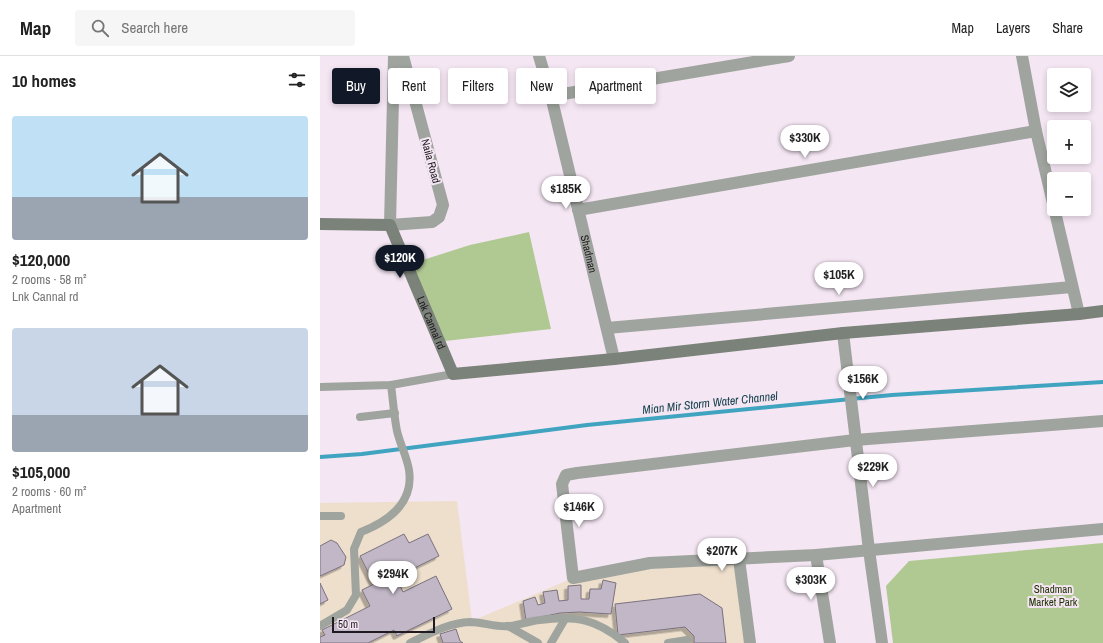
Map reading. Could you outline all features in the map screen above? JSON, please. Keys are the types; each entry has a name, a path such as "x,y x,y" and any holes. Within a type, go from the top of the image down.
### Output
{"street":[{"path":"320,224 390,225 394,56"},
{"name":"Naila Road","path":"390,225 432,222 439,217 443,205 403,56"},
{"name":"Shadman","path":"539,56 543,68"},
{"path":"567,93 789,56"},
{"path":"1022,56 1036,131 1079,314"},
{"name":"Shadman","path":"553,104 614,359"},
{"path":"578,210 1036,131"},
{"name":"Lnk Cannal rd","path":"390,225 454,374"},
{"path":"607,328 1072,287"},
{"path":"454,374 614,359 843,334 1103,311"},
{"path":"843,334 869,550 882,643"},
{"path":"1103,421 856,440 577,473 566,475 562,484 572,578 650,563 816,555 1103,529"},
{"path":"816,555 830,643"},
{"path":"739,559 750,643"}],"lane":[{"path":"320,387 391,385 454,374"},
{"path":"320,626 347,610 356,595 354,549 361,532 377,526 390,515 405,499 410,487 409,469 398,432 391,385"},
{"path":"360,417 395,413"},
{"path":"320,516 341,516"},
{"path":"551,643 565,619"},
{"path":"410,643 454,624 471,622 508,626 540,620 565,619 580,619 594,623 608,630 625,643"},
{"path":"508,626 538,643"},
{"path":"668,643 687,640"}],"shaded area":[{"path":"457,501 472,621 573,578 739,559 751,643 320,643 320,503"}],"green space":[{"path":"529,232 551,329 436,342 407,265 470,245"},
{"name":"Shadman Market Park","path":"1103,543 1103,643 893,643 886,586 909,561"}],"building":[{"path":"404,534 409,543 428,534 439,556 396,577 403,592 436,576 452,609 397,636 394,630 368,643 320,643 320,637 325,635 322,630 370,606 362,590 374,584 360,556"},
{"path":"331,540 337,543 346,557 344,565 320,576 320,546"},
{"path":"603,580 616,583 611,614 579,612 560,613 526,620 523,601 535,597 538,605 545,603 543,592 557,590 559,601 568,600 568,586 581,585 581,599 589,599 590,589 601,589"},
{"path":"320,583 328,600 320,604"},
{"path":"700,594 722,608 726,643 694,643 694,636 685,627 618,635 615,604"},
{"path":"456,629 460,641 463,643 443,643 440,634"}],"waterway":[{"name":"Mian Mir Storm Water Channel","path":"320,457 362,454 587,425 892,395 1103,382"}]}
